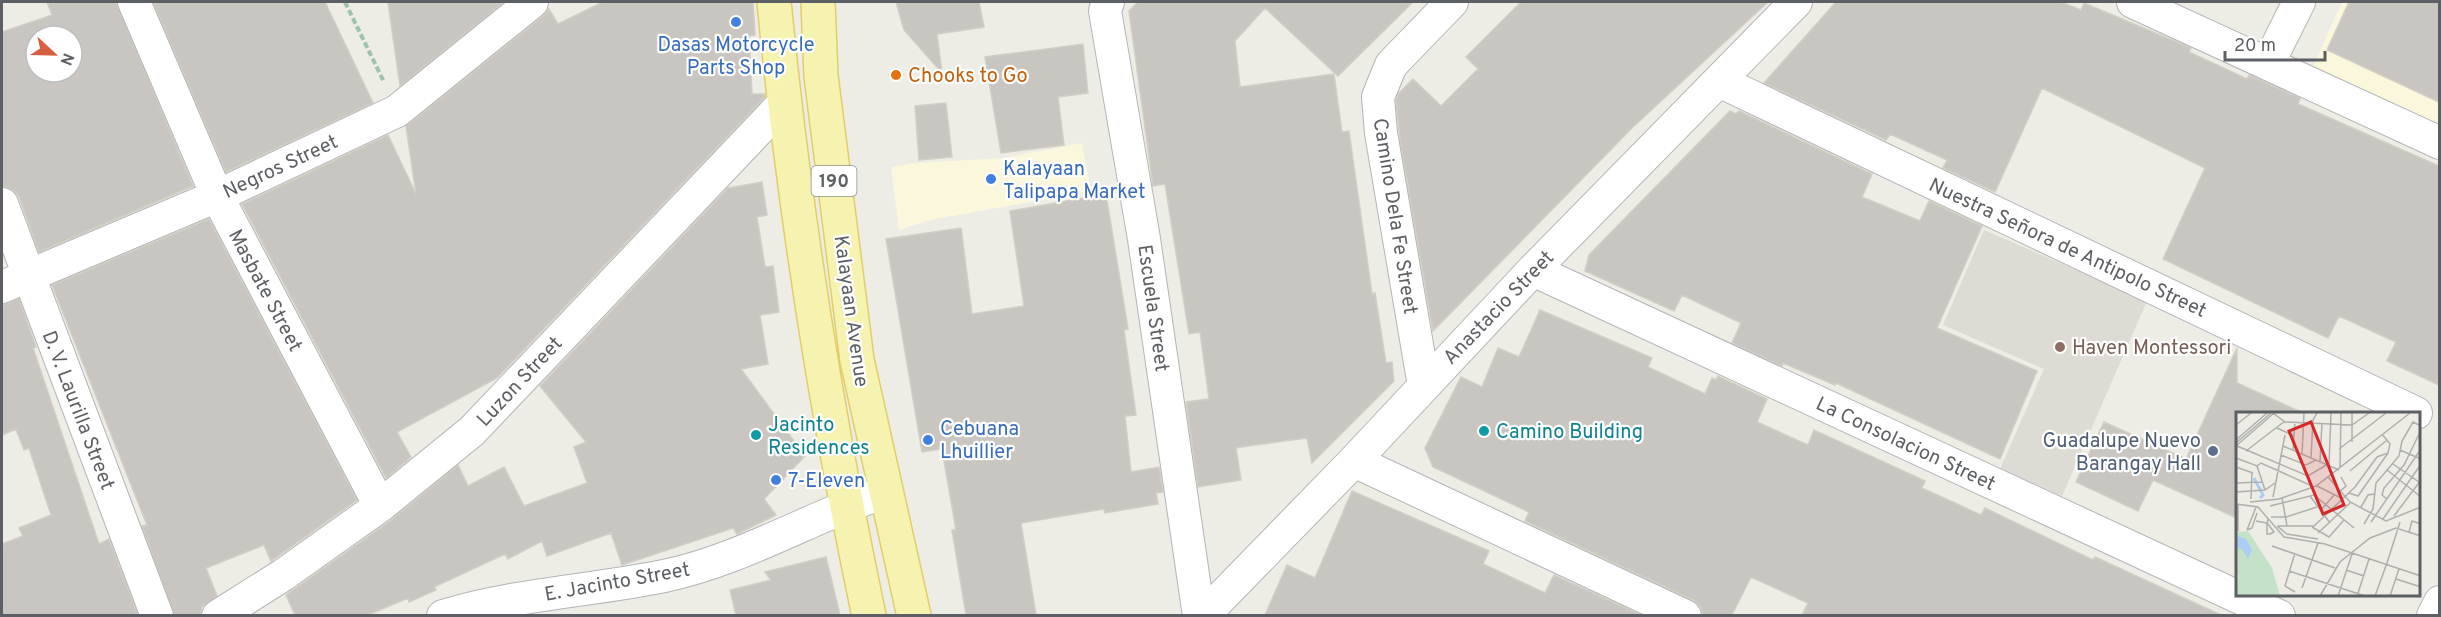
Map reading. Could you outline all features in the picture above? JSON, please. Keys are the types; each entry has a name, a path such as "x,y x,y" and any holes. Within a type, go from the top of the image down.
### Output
{"main road":[{"name":"Kalayaan Avenue","path":"774,2 783,105 819,358 869,615"},
{"name":"Kalayaan Avenue","path":"818,2 821,76 856,348 885,492 914,615"}],"street":[{"name":"Masbate Street","path":"134,2 217,196 380,506"},
{"name":"Negros Street","path":"15,281 217,196 397,111 532,2"},
{"name":"Escuela Street","path":"1108,2 1105,12 1144,239 1201,615"},
{"name":"Camino Dela Fe Street","path":"1424,386 1381,133 1378,97 1391,64 1452,2"},
{"name":"Anastacio Street","path":"1201,615 1354,461 1533,270 1796,2"},
{"path":"2133,2 2439,143"},
{"path":"2268,64 2299,2"},
{"name":"Nuestra Señora de Antipolo Street","path":"1719,81 2413,412"},
{"name":"Luzon Street","path":"218,615 283,575 380,506 472,431 783,105"},
{"name":"D. V. Laurilla Street","path":"2,204 15,281 157,615"},
{"name":"La Consolacion Street","path":"1533,270 2236,595"},
{"name":"Nuestra Señora de Antipolo Street","path":"2420,415 2439,424"},
{"path":"1354,461 1685,615"},
{"name":"E. Jacinto Street","path":"444,615 514,599 664,576 771,540 846,505 885,492"},
{"name":"La Consolacion Street","path":"2238,596 2279,615"},
{"path":"2433,615 2439,602"}],"path":[{"path":"345,2 397,111"}],"shaded area":[{"path":"2342,2 2439,2 2439,125 2313,66"},
{"name":"Kalayaan Talipapa Market","path":"1082,143 1091,191 930,220 899,230 891,167 915,163 1003,158"},
{"name":"Haven Montessori","path":"1984,230 2147,301 2062,496 2000,469 2044,369 1943,325"}],"building":[{"path":"47,2 116,2 193,186 39,252 19,197 13,190 2,186 2,32 24,25 24,84 84,84 84,24 26,24 52,15"},
{"path":"153,2 325,2 373,103 226,172"},
{"path":"388,2 504,2 400,86"},
{"path":"603,2 753,2 755,35 749,36 752,94 765,94 765,97 497,378 397,432 411,457 386,478 242,204 388,135 416,194 406,126 549,9 558,24"},
{"path":"896,2 979,2 984,27 937,34 942,73 904,30"},
{"path":"1138,2 1413,2 1338,76 1265,8 1235,41 1240,87 1334,74 1342,132 1349,131 1372,294 1375,293 1386,363 1392,362 1394,381 1312,463 1307,438 1236,448 1241,480 1198,487 1186,402 1209,399 1200,332 1189,334 1165,184 1153,186 1129,11"},
{"path":"1521,2 1768,2 1633,127 1433,331 1400,140 1396,100 1399,93 1413,79 1441,106 1478,69 1466,57"},
{"path":"1836,2 2061,2 2081,10 2084,3 2191,48 2189,52 2247,79 2249,75 2300,98 2298,104 2439,166 2439,385 2387,361 2396,342 2339,316 2328,338 2163,259 2205,168 2042,88 1995,192 1943,168 1947,160 1890,134 1886,140 1764,83"},
{"path":"2349,2 2439,2 2439,102 2327,50"},
{"path":"1083,44 1088,93 1058,97 1064,145 1001,153 985,57"},
{"path":"946,103 952,157 919,160 915,106"},
{"path":"1730,111 1736,114 1739,111 1872,174 1862,197 1920,221 1929,201 1982,226 1937,328 2037,371 2000,459 1836,383 1835,385 1783,363 1782,366 1732,343 1741,323 1682,295 1674,311 1585,271 1589,255"},
{"path":"762,182 767,215 757,217 765,267 773,266 779,312 760,315 768,364 741,369 805,456 764,499 776,515 737,534 733,528 622,565 611,533 547,556 542,541 508,559 505,554 434,587 436,590 409,602 408,598 368,615 295,615 286,595 390,521 458,465 468,486 504,467 524,506 587,483 574,447 586,442 540,386 728,188"},
{"path":"1106,194 1128,329 1124,330 1136,415 1125,416 1131,472 1159,467 1163,492 1156,493 1158,504 1105,513 1104,509 1021,523 1036,615 966,615 952,530 956,530 942,449 922,452 886,239 961,228 972,314 1024,306 1010,211"},
{"path":"209,219 357,500 271,561 264,545 206,568 217,596 202,607 200,615 174,615 142,526 147,525 52,285"},
{"path":"19,299 36,347 33,348 99,544 109,539 138,615 2,615 2,544 23,536 19,528 51,515 29,448 24,450 16,429 2,435 2,305"},
{"path":"1540,310 1652,358 1648,367 1705,394 1712,378 1716,380 1718,376 1767,399 1757,422 1808,445 1814,430 1925,481 1922,488 1981,515 1985,508 2093,560 2095,557 2221,615 1802,615 1808,603 1751,577 1732,615 1703,615 1700,606 1693,600 1525,521 1529,512 1433,467 1425,448 1461,377 1482,387 1498,348 1519,357"},
{"path":"2237,348 2237,383 2301,412 2236,412 2236,518 2153,480 2138,511 2076,482 2104,422 2186,459"},
{"path":"1352,491 1489,551 1483,564 1545,593 1554,575 1641,615 1265,615 1287,565 1315,578"},
{"path":"826,557 840,615 736,615 730,590 771,580 765,572"}],"place":[{"name":"Dasas Motorcycle Parts Shop","path":"736,22"},
{"name":"Chooks to Go","path":"896,75"},
{"name":"Kalayaan Talipapa Market","path":"991,179"},
{"name":"Haven Montessori","path":"2060,347"},
{"name":"Camino Building","path":"1484,431"},
{"name":"Jacinto Residences","path":"756,435"},
{"name":"Cebuana Lhuillier","path":"928,440"},
{"name":"Guadalupe Nuevo Barangay Hall","path":"2213,451"},
{"name":"7-Eleven","path":"776,480"}]}
